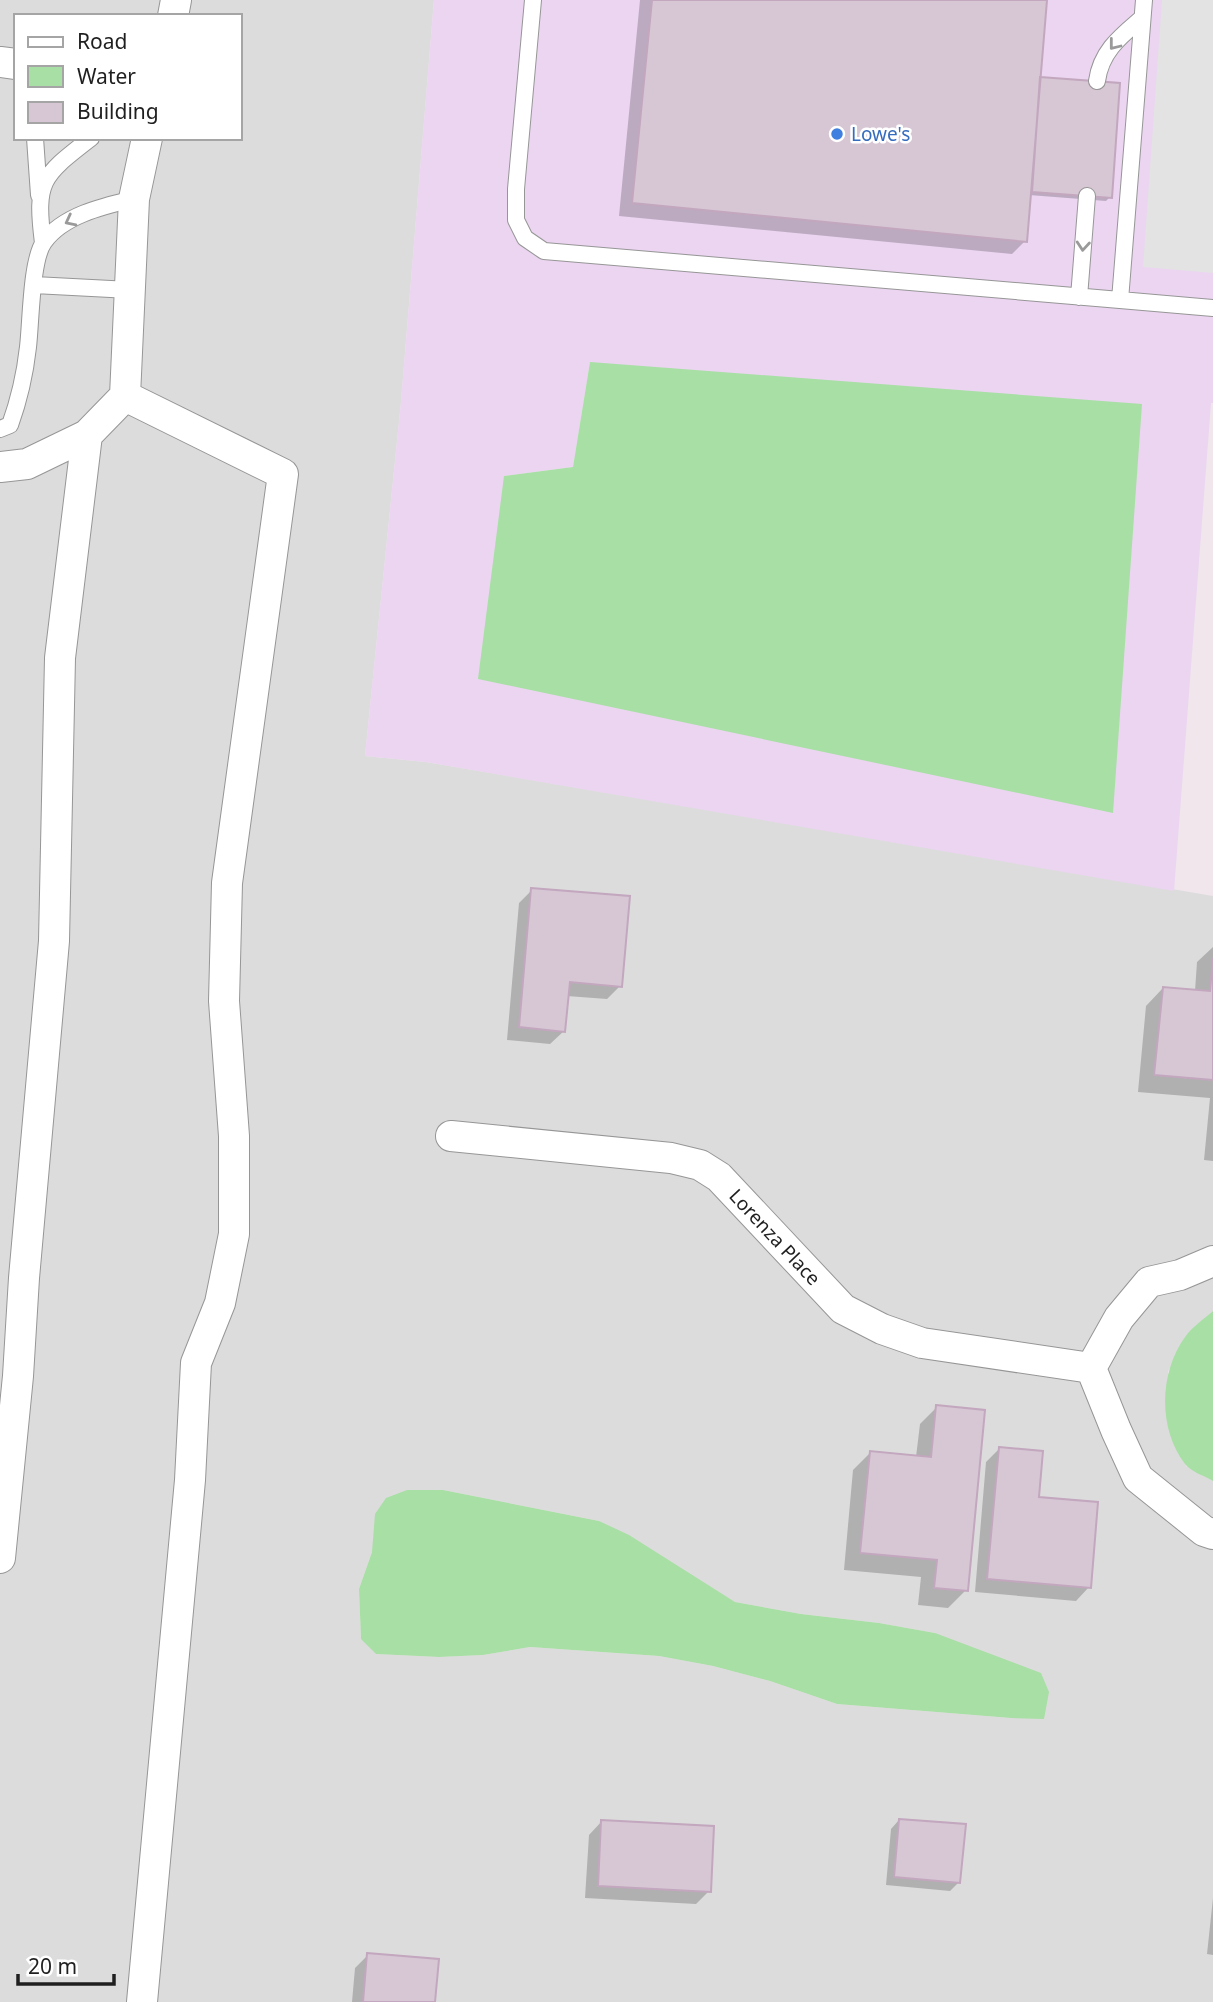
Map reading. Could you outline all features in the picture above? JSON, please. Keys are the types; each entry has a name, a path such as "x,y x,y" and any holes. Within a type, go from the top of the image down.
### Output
{"street":[{"path":"0,467 27,464 88,435 125,396 134,199 147,140"},
{"path":"125,396 283,474 227,883 224,1001 234,1136 234,1234 220,1303 196,1363 190,1480 142,2002"},
{"path":"0,1558 18,1376 12,1279 54,941 60,658 88,435"},
{"name":"Lorenza Place","path":"450,1136 671,1158 700,1165 719,1177 843,1309 882,1329 922,1343 1091,1368"},
{"path":"1213,1261 1180,1275 1149,1282 1119,1318 1091,1368 1138,1478 1204,1531 1213,1534"}],"lane":[{"path":"533,0 516,189 516,220 525,238 544,251 1213,308"},
{"path":"1121,300 1144,0"},
{"path":"1097,81 1099,69 1112,43 1142,18"},
{"path":"0,429 10,425 18,402 28,350 36,268 43,243 35,140"},
{"path":"39,195 53,168 88,140"},
{"path":"1079,297 1087,196"},
{"path":"43,243 58,228 82,215 134,199"},
{"path":"34,285 130,290"}],"shaded area":[{"path":"0,0 434,0 401,402 365,756 426,762 1213,896 1213,1311 1185,1337 1168,1372 1186,1466 1213,1481 1213,2002 0,2002","holes":["407,1490 443,1490 599,1521 735,1602 935,1633 1044,1718 1011,1718 837,1704 770,1681 713,1666 659,1656 530,1647 483,1655 439,1657 376,1654 361,1638 359,1589 372,1552"]},
{"path":"434,0 1213,0 1213,403 1174,891 426,762 365,756 401,402","holes":["590,362 1113,812 504,476 573,467"]},
{"path":"1162,0 1213,0 1213,273 1143,267"}],"water":[{"path":"590,362 1142,404 1113,813 478,679 504,476 573,467"},
{"path":"1213,1311 1213,1481 1188,1467 1176,1450 1166,1418 1165,1401 1166,1384 1176,1351 1188,1333"},
{"path":"407,1490 443,1490 599,1521 629,1535 735,1602 935,1633 1041,1673 1049,1692 1044,1719 837,1704 770,1681 713,1666 659,1656 530,1647 483,1655 439,1657 376,1654 361,1639 359,1589 372,1552 375,1514 386,1498"}],"building":[{"name":"Lowe's","path":"652,0 1047,0 1027,242 632,203"},
{"path":"1040,77 1120,83 1112,198 1032,192"},
{"path":"531,888 630,896 622,987 570,982 565,1032 519,1027"},
{"path":"1213,958 1213,1080 1154,1075 1163,987 1210,991"},
{"path":"936,1405 985,1410 968,1591 934,1588 937,1560 860,1553 870,1451 931,1457"},
{"path":"999,1447 1043,1451 1039,1497 1098,1502 1091,1588 987,1579"},
{"path":"899,1819 966,1824 960,1883 894,1877"},
{"path":"601,1820 714,1826 711,1892 598,1886"},
{"path":"367,1953 439,1959 435,2002 363,2002"}],"place":[{"name":"Lowe's","path":"837,134"}]}
